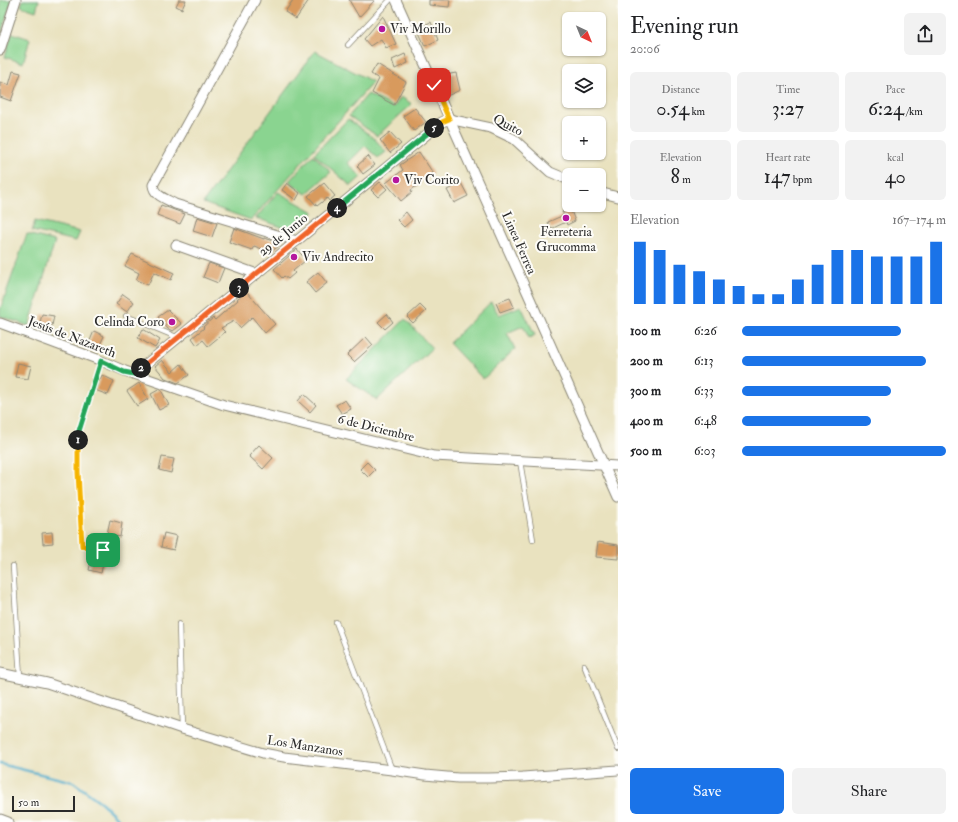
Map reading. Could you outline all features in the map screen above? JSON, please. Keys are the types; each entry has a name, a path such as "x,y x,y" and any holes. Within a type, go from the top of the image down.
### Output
{"street":[{"path":"0,50 16,0"},
{"path":"255,0 153,185 157,194 175,204 297,241"},
{"name":"Linea Ferrea","path":"396,0 618,497"},
{"name":"29 de Junio","path":"134,374 442,122 449,119"},
{"name":"Quito","path":"449,119 491,128 514,139 550,172 562,177"},
{"path":"606,194 618,197"},
{"path":"176,245 257,274"},
{"name":"Jesús de Nazareth","path":"0,323 101,361 124,372 134,374"},
{"name":"6 de Diciembre","path":"134,374 224,405 434,456 618,466"},
{"name":"Los Manzanos","path":"0,673 48,683 182,729 284,758 458,778 523,777 618,770"},
{"path":"0,820 8,822"}],"lane":[{"path":"348,45 390,0"},
{"path":"126,316 178,338"},
{"path":"520,461 534,540"},
{"path":"13,566 20,677"},
{"path":"336,622 392,770"},
{"path":"179,624 182,729"},
{"path":"584,665 618,748"}],"path":[{"path":"101,361 78,434 78,472 82,546 103,550"}],"green space":[{"path":"0,0 12,0 0,36"},
{"path":"23,0 39,0 36,11 21,6"},
{"path":"12,33 30,39 23,63 5,57"},
{"path":"315,51 373,82 251,220 203,203"},
{"path":"368,94 394,107 401,97 412,104 377,136 349,116"},
{"path":"348,119 374,138 386,152 378,158 365,146 348,163 361,177 351,186 314,154"},
{"path":"313,155 331,172 306,194 289,181"},
{"path":"278,192 314,212 293,231 256,218"},
{"path":"35,221 80,232 76,241 32,231"},
{"path":"27,234 55,241 29,326 0,316 0,310"},
{"path":"491,302 499,315 521,306 535,335 529,338 523,326 507,333 515,349 483,379 449,343"},
{"path":"405,319 432,348 377,400 346,379"}],"building":[{"path":"179,0 186,0 182,9 176,6"},
{"path":"293,0 309,0 296,19 285,12"},
{"path":"349,0 375,0 359,17"},
{"path":"429,0 450,0 449,7 429,5"},
{"path":"383,16 396,44 386,48 381,39 370,46 364,39"},
{"path":"431,22 438,40 425,46 417,28"},
{"path":"405,54 408,63 395,69 392,60"},
{"path":"377,64 406,82 394,105 372,93 379,79 371,74"},
{"path":"13,71 21,73 11,101 0,97 0,82 9,85"},
{"path":"456,73 460,90 447,96 440,76"},
{"path":"415,108 426,122 414,131 403,116"},
{"path":"390,132 401,144 390,153 380,140"},
{"path":"419,152 433,173 420,182 421,183 411,190 412,192 401,201 386,183 403,170 400,165"},
{"path":"368,156 375,165 363,174 357,166"},
{"path":"380,182 387,189 378,197 371,190"},
{"path":"287,183 300,193 296,200 282,190"},
{"path":"324,183 335,196 329,201 327,198 317,206 308,196"},
{"path":"461,183 468,196 454,203 447,190"},
{"path":"161,205 185,214 180,224 157,215"},
{"path":"406,212 412,220 404,227 397,220"},
{"name":"Ferreteria Grucomma","path":"562,212 572,212 575,221 567,225 566,222 551,229 548,222 564,215"},
{"path":"197,217 217,223 212,237 193,231"},
{"path":"234,228 264,239 278,242 279,246 270,252 254,246 252,250 229,242"},
{"path":"297,249 306,260 293,271 295,273 288,279 284,276 282,278 274,269"},
{"path":"132,254 174,273 171,280 154,272 148,285 136,280 139,273 125,266"},
{"path":"209,263 224,268 218,283 203,277"},
{"path":"318,272 327,283 315,293 306,282"},
{"path":"246,291 275,324 265,333 252,317 240,328 234,321 221,328 225,332 208,346 203,340 197,345 192,338 213,318 215,320 238,300 237,299"},
{"path":"123,294 134,302 127,312 116,304"},
{"path":"510,298 514,307 500,312 496,303"},
{"path":"420,305 426,311 413,323 407,317"},
{"path":"168,310 182,324 173,331 168,329 158,317"},
{"path":"42,314 54,316 51,330 39,327"},
{"path":"387,314 393,322 385,329 378,322"},
{"path":"143,329 160,340 155,348 138,338"},
{"path":"94,331 104,336 99,347 89,343"},
{"path":"366,337 373,345 354,362 347,355"},
{"path":"162,360 172,372 181,364 189,375 178,383 165,378 155,366"},
{"path":"18,363 31,366 28,379 15,377"},
{"path":"102,375 114,381 108,395 95,390"},
{"path":"139,383 148,399 137,406 127,391"},
{"path":"160,389 169,405 159,410 151,394"},
{"path":"304,394 316,405 310,412 298,401"},
{"path":"345,400 351,409 342,414 336,405"},
{"path":"259,445 273,458 263,469 249,456"},
{"path":"162,457 174,459 171,473 159,470"},
{"path":"367,462 375,470 368,477 360,469"},
{"path":"110,520 122,523 120,537 107,534"},
{"path":"52,532 53,543 43,544 42,533"},
{"path":"164,533 177,536 174,550 161,547"},
{"path":"598,542 618,545 618,559 596,557"},
{"path":"92,557 104,559 101,573 89,570"}],"waterway":[{"path":"0,764 73,782 102,803 121,822"}],"place":[{"name":"Viv Morillo","path":"382,29"},
{"name":"Viv Corito","path":"396,180"},
{"name":"Ferreteria Grucomma","path":"566,218"},
{"name":"Viv Andrecito","path":"294,257"},
{"name":"Celinda Coro","path":"172,322"}],"route":[{"path":"103,550 82,546 78,472 78,434 101,361 124,372 134,374 442,122 449,119 434,85"}]}
